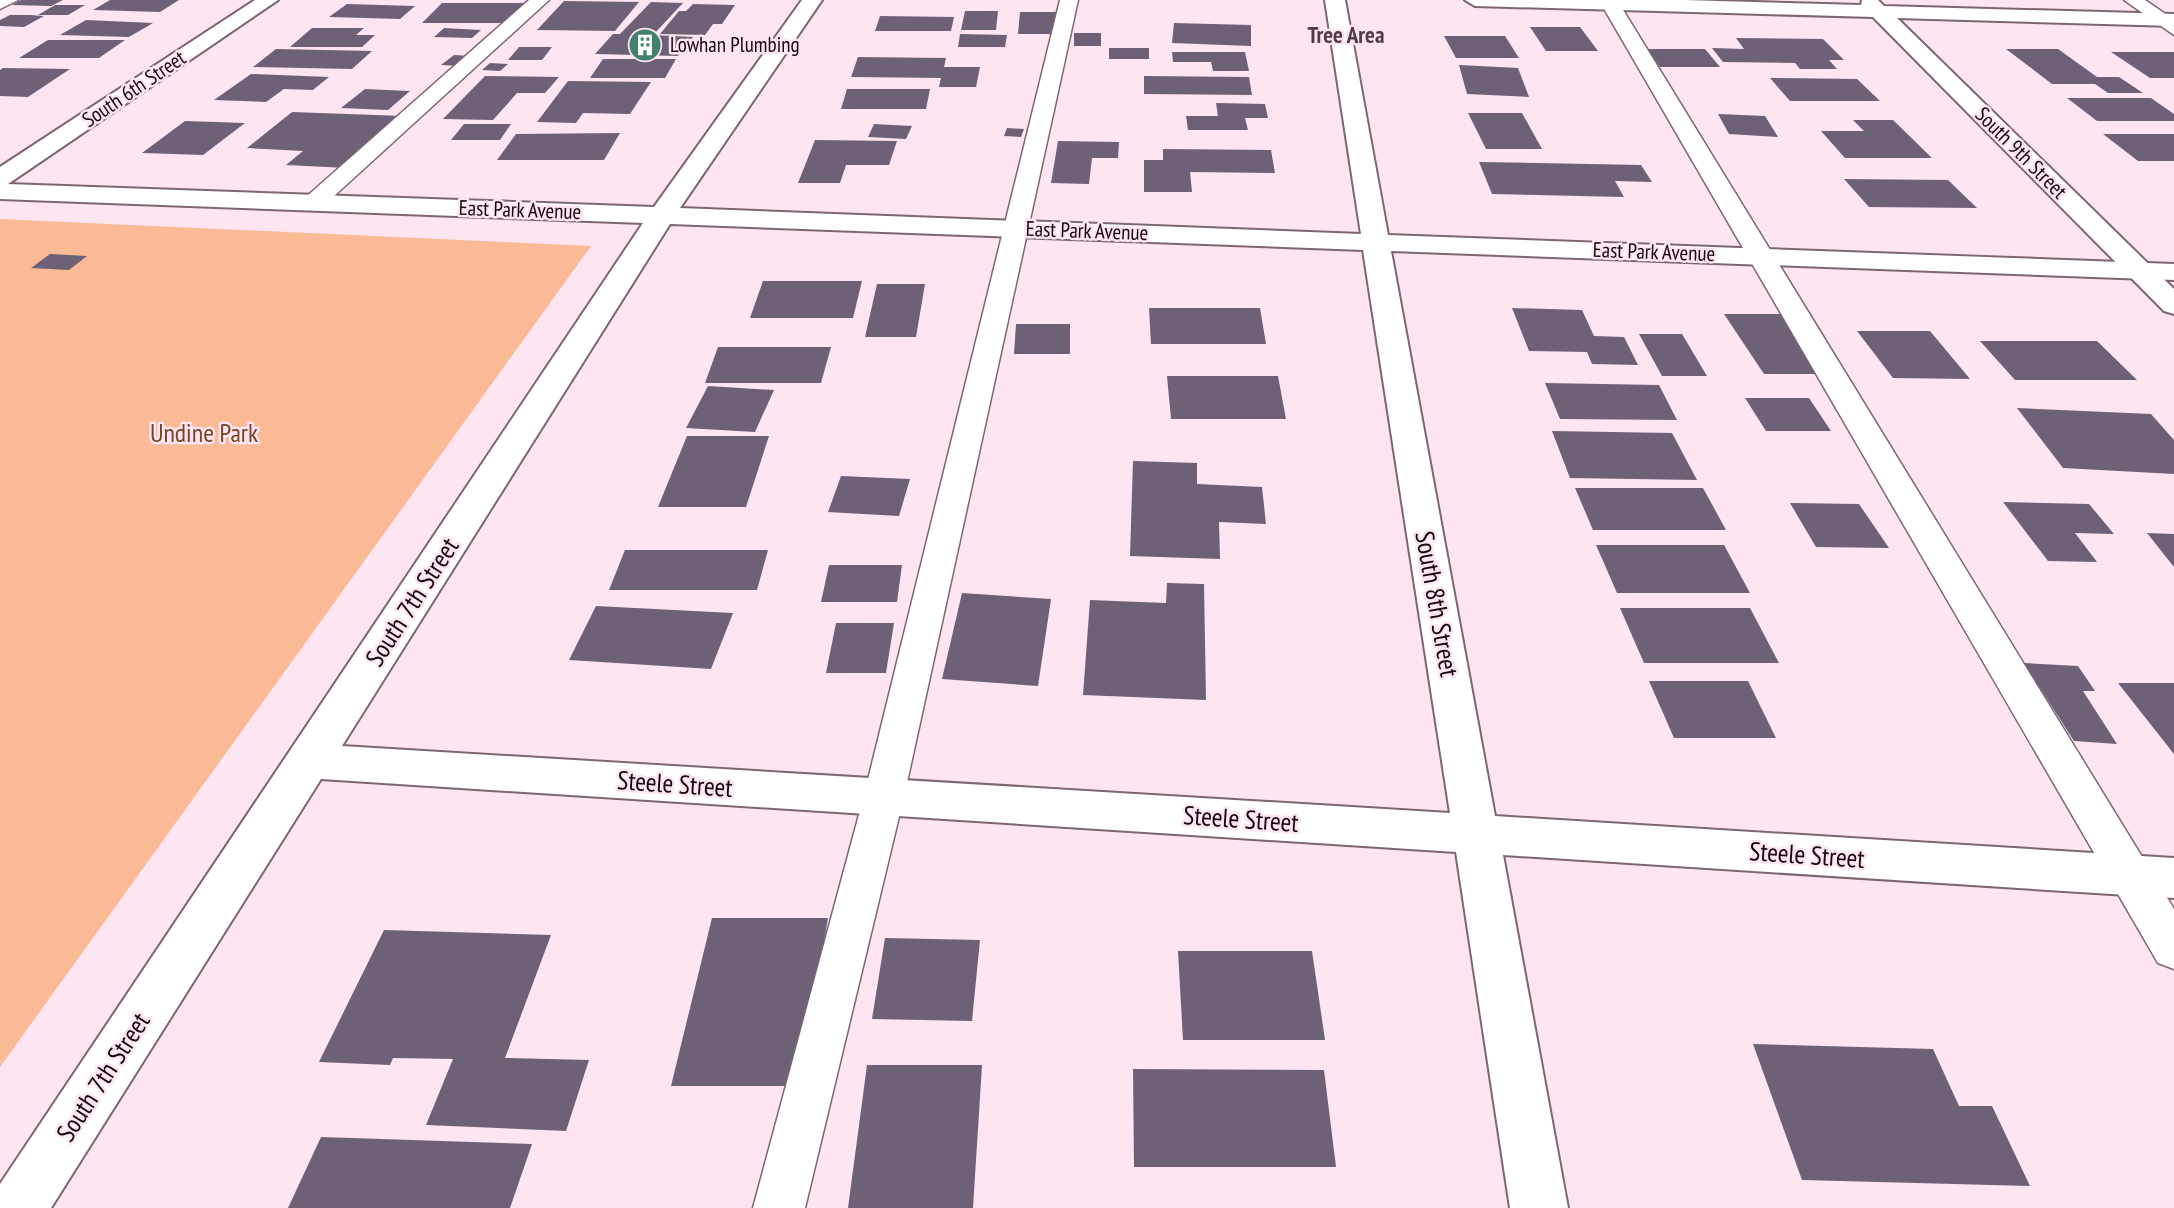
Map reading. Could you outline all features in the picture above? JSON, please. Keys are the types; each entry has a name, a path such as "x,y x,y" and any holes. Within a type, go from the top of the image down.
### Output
{"street":[{"name":"South 6th Street","path":"0,178 268,0"},
{"name":"South 7th Street","path":"18,1208 662,215 812,0"},
{"name":"South 8th Street","path":"1335,0 1539,1208"},
{"path":"1475,0 1873,6 2170,23"},
{"name":"South 9th Street","path":"1873,6 2174,305"},
{"name":"East Park Avenue","path":"0,191 2174,272"},
{"name":"Steele Street","path":"308,761 2174,878"}],"lane":[{"path":"0,5 9,0"},
{"path":"314,202 540,0"},
{"path":"779,1208 884,796 1069,0"},
{"path":"2133,0 2170,23"},
{"path":"1609,2 2174,949"}],"green space":[{"name":"Undine Park","path":"0,219 591,246 0,1067"}],"building":[{"path":"21,0 63,0 51,6 12,5"},
{"path":"110,0 179,0 160,12 93,10"},
{"path":"564,1 639,2 615,31 537,30"},
{"name":"Lowhan Plumbing","path":"651,2 683,3 653,35 693,37 678,56 595,54 613,34 620,34"},
{"path":"442,3 525,3 508,23 422,23"},
{"path":"347,4 415,6 400,19 329,17"},
{"path":"693,4 735,5 722,24 713,24 705,35 660,34 679,11 686,11"},
{"path":"55,5 85,5 68,15 38,15"},
{"path":"965,11 998,11 996,30 961,30"},
{"path":"1020,12 1057,12 1056,34 1018,34"},
{"path":"10,15 44,16 24,27 0,26 0,20"},
{"path":"880,16 954,17 951,31 875,31"},
{"path":"86,20 153,23 129,37 60,35"},
{"path":"1174,23 1251,25 1251,46 1172,43"},
{"path":"1530,27 1580,27 1598,51 1546,51"},
{"path":"312,28 364,28 356,35 375,35 362,47 290,47"},
{"path":"444,28 481,30 472,38 434,37"},
{"path":"1074,33 1101,33 1101,46 1074,46"},
{"path":"960,34 1007,35 1005,47 958,47"},
{"path":"1444,36 1505,36 1519,58 1456,58"},
{"path":"1736,38 1823,39 1844,60 1829,60 1837,69 1800,69 1795,63 1723,62 1712,48 1744,49"},
{"path":"48,40 125,40 99,58 19,58"},
{"path":"519,47 552,47 542,60 508,60"},
{"path":"1109,48 1149,48 1149,59 1109,59"},
{"path":"276,49 372,51 352,69 253,67"},
{"path":"1646,49 1705,49 1720,67 1660,67"},
{"path":"2006,49 2058,49 2097,77 2119,77 2143,93 2108,93 2095,84 2052,84"},
{"path":"1172,52 1245,52 1249,71 1213,71 1211,62 1173,62"},
{"path":"2111,52 2174,52 2174,78 2150,78"},
{"path":"454,55 471,56 460,66 441,65"},
{"path":"858,57 946,58 944,67 980,67 976,87 939,87 941,78 851,77"},
{"path":"603,59 676,59 665,78 590,78"},
{"path":"490,63 508,64 500,71 482,70"},
{"path":"1459,65 1518,68 1529,97 1467,94"},
{"path":"70,69 28,97 0,96 0,70"},
{"path":"251,74 329,77 313,90 284,89 266,102 214,100"},
{"path":"485,76 559,77 545,93 517,93 493,120 443,119"},
{"path":"1144,76 1249,77 1252,95 1144,94"},
{"path":"1770,78 1857,79 1880,101 1790,101"},
{"path":"568,81 651,82 630,114 583,113 576,123 537,122"},
{"path":"365,89 410,91 388,110 341,108"},
{"path":"847,89 930,89 926,109 841,109"},
{"path":"2067,98 2151,98 2174,114 2174,121 2097,121"},
{"path":"1216,103 1265,104 1268,118 1245,118 1248,130 1188,130 1186,116 1218,116"},
{"path":"292,112 403,116 347,168 286,165 303,151 247,148"},
{"path":"1468,113 1522,113 1542,149 1486,149"},
{"path":"1718,114 1765,116 1778,137 1729,134"},
{"path":"1853,120 1893,120 1932,158 1845,158 1821,131 1864,131"},
{"path":"185,121 245,123 203,155 142,153"},
{"path":"464,124 511,124 500,140 451,140"},
{"path":"874,124 912,126 906,139 868,137"},
{"path":"1007,128 1024,129 1021,137 1004,136"},
{"path":"620,133 604,160 497,160 516,134"},
{"path":"2103,134 2174,134 2174,161 2138,161"},
{"path":"815,140 897,141 889,165 846,165 840,183 798,183"},
{"path":"1058,141 1119,142 1118,158 1092,158 1089,184 1051,183"},
{"path":"1163,149 1271,150 1275,173 1190,172 1192,192 1144,192 1144,160 1163,160"},
{"path":"1479,162 1641,165 1652,182 1615,181 1624,197 1492,194"},
{"path":"1844,179 1948,180 1977,208 1869,207"},
{"path":"50,254 87,256 69,270 31,268"},
{"path":"763,281 862,281 853,318 750,318"},
{"path":"877,284 925,284 916,337 865,337"},
{"path":"1149,308 1260,308 1266,344 1151,344"},
{"path":"1512,308 1582,310 1594,336 1624,337 1638,365 1592,364 1587,352 1529,351"},
{"path":"1724,314 1783,314 1826,374 1764,374"},
{"path":"1016,324 1070,324 1070,354 1014,354"},
{"path":"1857,331 1930,331 1970,379 1893,378"},
{"path":"1639,334 1682,334 1707,376 1662,376"},
{"path":"1980,341 2097,341 2137,380 2015,380"},
{"path":"718,347 831,347 821,383 705,383"},
{"path":"1167,376 1278,376 1286,419 1171,419"},
{"path":"1545,383 1659,385 1677,420 1560,419"},
{"path":"708,386 774,390 755,432 686,428"},
{"path":"1745,398 1809,398 1831,431 1766,431"},
{"path":"2017,408 2151,414 2174,440 2174,474 2063,468"},
{"path":"1552,431 1672,433 1697,480 1570,478"},
{"path":"687,436 769,436 746,507 658,507"},
{"path":"1133,461 1197,463 1197,484 1262,487 1266,524 1219,522 1220,559 1130,556"},
{"path":"841,476 910,479 899,516 828,512"},
{"path":"1575,488 1703,488 1726,530 1593,530"},
{"path":"2003,502 2089,504 2114,534 2075,533 2097,562 2048,561"},
{"path":"1790,503 1859,504 1889,548 1816,547"},
{"path":"2147,533 2174,534 2174,567"},
{"path":"1596,545 1724,545 1750,593 1617,593"},
{"path":"625,550 768,550 757,590 609,590"},
{"path":"829,565 902,565 897,602 821,602"},
{"path":"1167,583 1204,584 1206,700 1083,695 1090,600 1166,603"},
{"path":"962,593 1051,599 1038,686 942,679"},
{"path":"596,606 733,613 711,669 569,660"},
{"path":"1620,608 1750,608 1779,663 1644,663"},
{"path":"836,623 894,623 886,673 826,673"},
{"path":"2024,663 2078,666 2095,691 2083,691 2117,744 2074,741"},
{"path":"1649,681 1748,681 1776,738 1674,738"},
{"path":"2118,683 2174,683 2174,754"},
{"path":"712,918 828,918 800,1086 671,1086"},
{"path":"384,930 551,935 505,1058 589,1060 566,1131 426,1125 453,1059 393,1058 390,1065 319,1062"},
{"path":"885,938 980,940 972,1021 872,1019"},
{"path":"1178,951 1312,951 1325,1040 1183,1040"},
{"path":"1753,1044 1933,1049 1959,1106 1992,1106 2030,1186 1802,1180"},
{"path":"867,1065 982,1065 973,1208 848,1208"},
{"path":"1133,1069 1324,1070 1336,1167 1134,1167"},
{"path":"321,1137 532,1144 510,1208 288,1208"}],"place":[{"name":"Lowhan Plumbing","path":"645,45"}],"district":[{"name":"Tree Area","path":"1346,35"}]}
